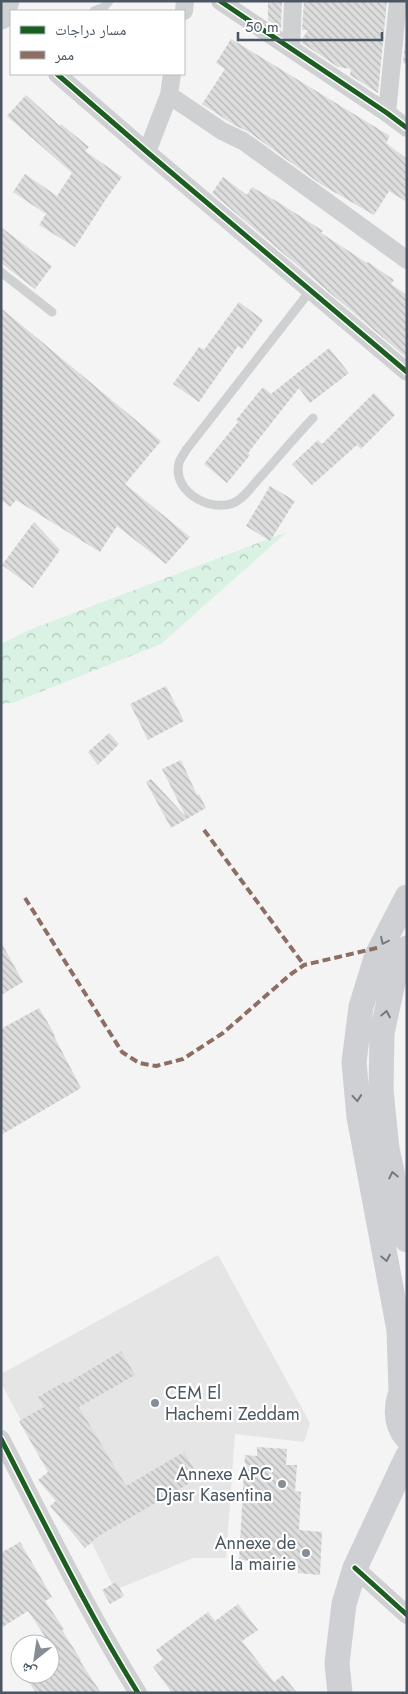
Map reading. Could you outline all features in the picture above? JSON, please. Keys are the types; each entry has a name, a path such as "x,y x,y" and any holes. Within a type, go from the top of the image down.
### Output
{"main road":[{"path":"1,18 7,1"},
{"path":"407,897 377,955 361,1007 354,1062 359,1117 399,1330 404,1386 397,1405 398,1419 407,1438"},
{"path":"407,948 394,978 382,1033 381,1090 387,1149 407,1240"},
{"path":"340,1692 338,1662 344,1604 355,1568 407,1457"}],"street":[{"path":"220,1 407,128"},
{"path":"291,49 293,1"},
{"path":"387,113 398,1"},
{"path":"1,18 10,29"},
{"path":"58,75 146,152 407,372"},
{"path":"146,152 169,96 172,75"},
{"path":"169,96 222,131 243,141 407,260"},
{"path":"1,1439 115,1656 138,1693"},
{"path":"355,1568 407,1615"}],"lane":[{"path":"96,10 109,1"},
{"path":"1,272 52,312"},
{"path":"310,291 186,450 179,462 178,473 182,485 192,496 206,503 222,506 240,500 313,418"}],"shaded area":[{"name":"CEM El Hachemi Zeddam","path":"218,1255 310,1423 304,1442 235,1434 226,1558 193,1558 115,1590 92,1543 88,1546 1,1383 1,1374"}],"green space":[{"path":"287,532 161,644 15,702 1,704 1,644 29,630"}],"building":[{"path":"268,1 282,1 281,29 268,20"},
{"path":"304,1 387,1 378,93 350,75 351,69 338,67 302,43 302,39 308,30 302,30"},
{"path":"407,21 407,64 403,63"},
{"path":"231,39 390,136 386,143 407,159 407,202 389,191 374,215 322,185 249,132 234,125 202,104 225,69 216,63"},
{"path":"26,95 60,126 61,124 89,147 85,151 122,177 75,247 39,225 46,214 13,192 25,174 57,196 72,173 7,116"},
{"path":"223,177 247,195 252,187 278,202 323,231 321,233 394,280 391,284 407,295 407,358 212,193"},
{"path":"1,227 52,266 35,289 1,263"},
{"path":"239,302 263,320 242,349 238,346 199,402 173,384 199,347 204,350"},
{"path":"1,308 161,441 125,484 190,537 166,564 117,526 100,552 16,500 10,507 1,500"},
{"path":"329,348 349,373 310,403 299,388 227,483 204,464 263,387 271,394"},
{"path":"374,393 395,415 361,449 357,445 312,485 292,464 318,440 322,444"},
{"path":"270,486 295,501 270,541 246,526"},
{"path":"34,522 60,550 33,588 2,565"},
{"path":"166,686 184,721 148,740 130,704"},
{"path":"109,733 119,744 98,765 88,752"},
{"path":"181,760 197,795 199,794 206,808 171,828 146,782 151,779 186,817 162,769"},
{"path":"1,942 23,982 1,995"},
{"path":"39,1008 55,1035 81,1088 1,1135 1,1029"},
{"path":"121,1351 135,1375 79,1407 126,1486 184,1452 198,1476 188,1482 190,1483 97,1537 85,1548 50,1506 56,1501 38,1480 48,1472 19,1421 44,1407 38,1397 64,1382 66,1384"},
{"path":"257,1447 287,1449 286,1465 297,1465 295,1491 301,1492 299,1530 322,1532 320,1575 298,1573 298,1564 239,1560 245,1455 257,1456"},
{"path":"20,1542 52,1597 45,1601 64,1629 62,1630 101,1693 36,1693 30,1684 60,1684 60,1634 43,1634 28,1611 1,1628 1,1553"},
{"path":"116,1582 124,1596 110,1604 102,1590"},
{"path":"238,1604 258,1630 242,1641 274,1682 283,1675 297,1693 172,1693 153,1667 163,1659 156,1650 208,1612 215,1621"}],"marked path":[{"path":"204,830 304,965"},
{"path":"25,898 122,1052 139,1063 156,1066 183,1059 223,1033 304,965 381,947"}],"cycle path":[{"path":"220,1 407,128"},
{"path":"58,75 407,372"},
{"path":"1,1439 84,1599 138,1693"},
{"path":"355,1568 407,1615"}],"place":[{"name":"CEM El Hachemi Zeddam","path":"155,1403"},
{"name":"Annexe APC Djasr Kasentina","path":"282,1484"},
{"name":"Annexe de la mairie","path":"306,1553"}]}
